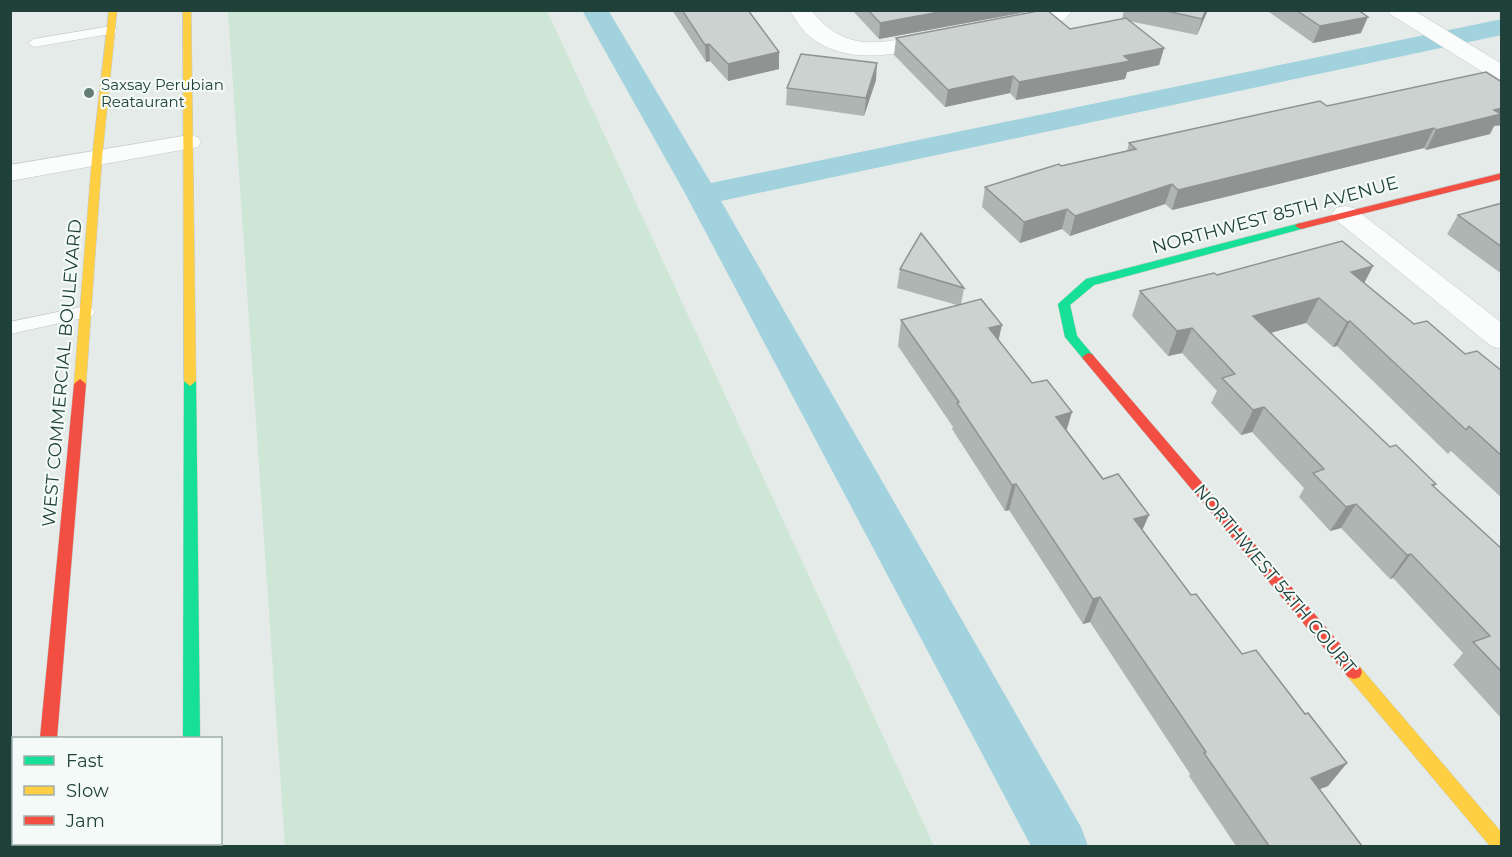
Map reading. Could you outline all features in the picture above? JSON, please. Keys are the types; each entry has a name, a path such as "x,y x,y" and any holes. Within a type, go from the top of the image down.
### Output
{"main road":[{"name":"WEST COMMERCIAL BOULEVARD","path":"48,737 86,312 97,158 113,10"},
{"path":"187,10 192,737"},
{"name":"NORTHWEST 85TH AVENUE","path":"1064,304 1090,282 1345,214 1502,176"},
{"name":"NORTHWEST 54TH COURT","path":"1064,304 1071,337 1501,846"}],"street":[{"path":"800,10 820,34 844,47 875,50 955,35"},
{"path":"989,29 1057,16 1063,10"},
{"path":"1397,10 1502,74"},
{"path":"10,173 189,141"},
{"path":"1345,214 1502,339"}],"lane":[{"path":"34,43 111,30"},
{"path":"10,328 86,312"}],"green space":[{"path":"228,11 547,11 934,846 285,846"}],"building":[{"path":"682,10 748,10 779,52 728,64 709,44 705,45"},
{"path":"868,10 950,10 880,23"},
{"path":"1047,10 1070,29 1126,18 1164,48 1124,56 1130,61 1019,82 1013,76 948,90 896,38"},
{"path":"1162,10 1206,10 1202,19"},
{"path":"1296,10 1358,10 1368,17 1320,26"},
{"path":"801,54 877,63 866,98 787,88"},
{"path":"1486,72 1502,82 1502,108 1494,110 1501,114 1178,190 1172,184 1075,216 1067,209 1024,222 985,187 1059,164 1061,166 1136,149 1129,143 1320,101 1327,106"},
{"path":"1502,203 1502,247 1458,215"},
{"path":"921,233 964,288 900,269"},
{"path":"1342,241 1373,266 1351,272 1414,324 1427,321 1465,354 1477,351 1502,371 1502,456 1469,426 1466,430 1350,321 1347,322 1319,298 1253,316 1390,447 1396,445 1436,484 1432,485 1502,549 1502,672 1473,642 1490,636 1411,554 1407,555 1356,504 1346,507 1313,473 1324,469 1264,407 1253,410 1222,378 1235,374 1192,328 1177,331 1140,291 1214,273 1217,275"},
{"path":"981,299 1002,325 989,328 1032,383 1047,380 1072,412 1056,417 1103,479 1118,474 1149,515 1134,519 1191,595 1196,594 1242,654 1256,650 1305,714 1308,713 1347,763 1311,778 1362,846 1269,846 1100,597 1093,599 1016,484 1012,485 957,403 959,402 901,320"}],"waterway":[{"path":"595,10 702,195"},
{"path":"702,195 1502,27"},
{"path":"702,195 1061,846"}],"traffic: fast":[{"path":"1088,357 1071,337 1064,304 1090,282 1301,226"},
{"path":"190,381 192,737"}],"traffic: slow":[{"path":"80,384 97,158 113,10"},
{"path":"187,10 190,381"},
{"path":"1354,672 1501,846"}],"traffic: jam":[{"path":"1301,226 1502,176"},
{"path":"1088,357 1354,672"},
{"path":"48,737 80,384"}],"place":[{"name":"Saxsay Perubian Reataurant","path":"89,93"}]}
